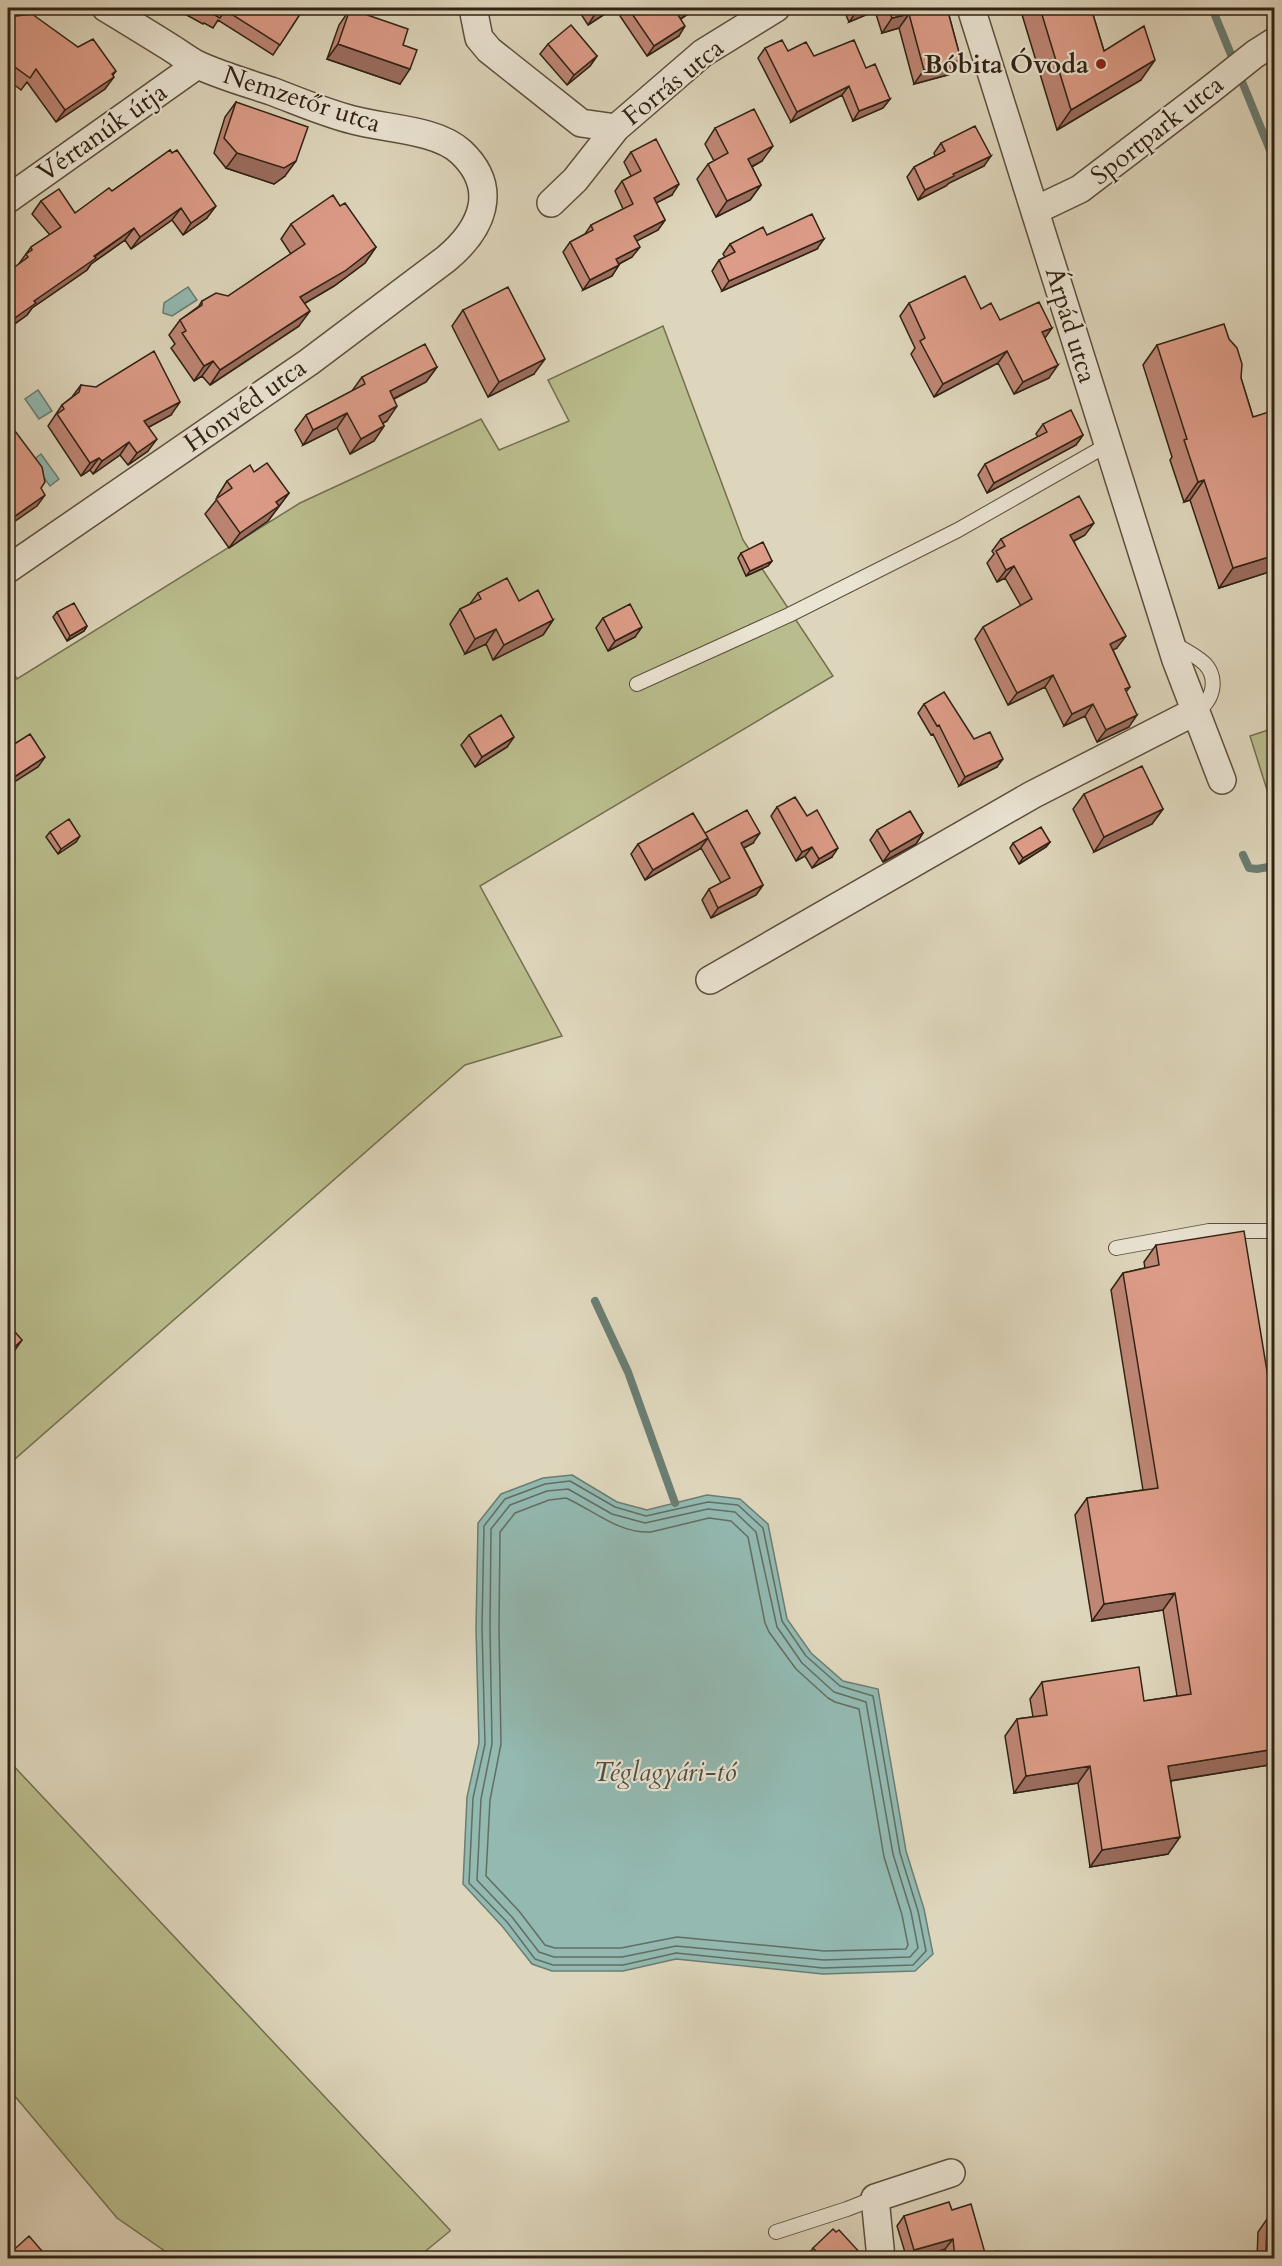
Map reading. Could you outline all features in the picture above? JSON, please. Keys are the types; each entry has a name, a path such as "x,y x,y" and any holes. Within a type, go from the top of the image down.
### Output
{"street":[{"name":"Nemzetőr utca","path":"106,8 197,65 349,119 428,136 459,150 475,169 483,186 479,216 472,228"},
{"name":"Forrás utca","path":"473,8 479,38 489,50 581,123 615,128 703,53 776,8"},
{"name":"Árpád utca","path":"971,8 1171,642 1194,712 1222,780"},
{"name":"Sportpark utca","path":"1036,210 1080,189 1265,48"},
{"name":"Vértanúk útja","path":"8,199 197,65"},
{"path":"551,203 575,180 615,128"},
{"name":"Honvéd utca","path":"8,569 309,362 446,260 458,249 472,228"},
{"path":"710,980 1032,795 1194,712"},
{"path":"880,2259 874,2198 951,2173"}],"lane":[{"path":"637,684 789,615 948,535 1109,444"},
{"path":"1116,1248 1209,1231 1275,1231"},
{"path":"776,2232 847,2210 874,2198"}],"green space":[{"path":"663,326 743,540 833,676 480,886 562,1036 465,1065 8,1465 8,664 17,679 300,503 481,419 499,450 569,421 548,380"},
{"path":"1274,728 1274,812 1250,736"},
{"path":"8,1760 450,2231 417,2258 175,2258 117,2218 8,2088"}],"water":[{"path":"188,287 197,300 172,316 163,313 164,303"},
{"path":"38,390 52,411 39,419 25,399"},
{"path":"41,454 59,479 50,486 32,461"},
{"name":"Téglagyári-tó","path":"572,1475 617,1502 647,1510 707,1495 740,1499 768,1524 787,1619 811,1653 843,1681 878,1689 906,1851 924,1909 933,1954 915,1971 823,1974 676,1959 623,1971 552,1971 532,1964 502,1926 463,1884 467,1797 479,1743 476,1629 478,1523 501,1494 543,1478"}],"building":[{"path":"199,8 304,8 280,45 225,10 220,18"},
{"path":"591,8 606,8 595,14"},
{"path":"628,8 689,8 678,15 685,26 654,46"},
{"path":"888,8 947,8 961,60 924,70 909,14 892,18"},
{"path":"1040,8 1091,8 1104,51 1144,26 1155,60 1071,110"},
{"path":"350,9 408,29 403,45 417,50 410,69 338,44"},
{"path":"32,14 78,47 93,39 116,71 112,74 114,77 65,110 36,69 30,78 8,62 8,17"},
{"path":"571,25 597,56 574,75 548,44"},
{"path":"782,40 788,51 806,42 814,56 854,40 866,68 875,64 890,99 859,111 849,86 797,112 765,48"},
{"path":"236,102 308,127 296,161 284,168 237,153 224,138"},
{"path":"754,109 773,146 748,159 761,185 727,201 708,164 728,153 715,128"},
{"path":"975,126 991,156 925,190 914,167 945,151 941,143"},
{"path":"656,139 679,184 654,198 665,220 634,236 640,247 616,259 619,265 590,280 570,242 593,230 591,225 633,204 622,181 641,171 631,152"},
{"path":"170,150 172,153 177,150 216,206 191,223 181,208 140,237 134,228 94,256 96,258 34,301 36,303 12,320 13,322 8,327 8,272 28,257 26,254 32,250 31,247 61,227 41,201 59,189 75,213 109,188 112,191"},
{"path":"333,195 340,206 345,203 376,247 345,271 300,297 310,311 220,370 213,361 204,366 182,333 186,331 180,320 202,305 202,301 216,293 228,296 305,244 291,224"},
{"path":"812,214 824,239 729,281 719,260 735,252 730,244 763,227 767,235"},
{"path":"965,276 981,309 991,303 1000,320 1039,302 1052,328 1042,332 1058,365 1023,382 1007,351 943,384 920,341 925,338 909,303"},
{"path":"508,287 545,359 499,382 463,310"},
{"path":"1224,324 1229,339 1237,348 1242,364 1241,378 1253,417 1275,410 1275,555 1233,568 1204,480 1198,482 1157,345"},
{"path":"425,344 437,367 390,391 397,406 379,416 384,426 361,439 347,413 313,430 306,415 365,384 362,377"},
{"path":"154,351 180,402 144,421 157,439 137,453 129,442 102,461 99,458 90,463 57,414 64,409 62,405 79,392 81,385 96,387"},
{"path":"1071,410 1083,435 994,483 985,464 1047,432 1043,424"},
{"path":"15,431 42,467 45,482 41,488 45,495 8,521 8,437"},
{"path":"267,463 289,493 276,502 279,506 240,533 216,499 232,488 227,481 250,465 254,472"},
{"path":"1079,496 1094,523 1070,535 1126,636 1110,644 1130,687 1125,689 1137,715 1106,730 1093,704 1072,714 1053,675 1017,693 983,627 1032,599 1014,566 1006,570 996,551 1005,546 1001,539"},
{"path":"763,542 772,561 750,571 741,553"},
{"path":"507,578 519,601 538,590 553,620 504,645 496,629 475,639 460,609 481,599 478,593"},
{"path":"74,603 87,626 70,636 57,612"},
{"path":"630,604 642,627 615,641 603,618"},
{"path":"944,692 974,739 990,732 1003,759 965,777 939,725 937,726 924,704"},
{"path":"501,715 514,737 482,757 469,735"},
{"path":"30,734 45,757 8,781 8,748"},
{"path":"1142,766 1163,809 1104,837 1084,794"},
{"path":"795,797 807,816 817,810 838,848 819,859 812,847 802,852 777,807"},
{"path":"747,810 760,833 741,843 763,885 718,908 709,889 730,878 705,833"},
{"path":"910,811 923,833 890,852 877,830"},
{"path":"693,813 708,838 653,870 638,844"},
{"path":"69,819 80,836 61,849 50,832"},
{"path":"1041,827 1050,842 1023,858 1013,843"},
{"path":"1244,1231 1275,1420 1275,1749 1168,1766 1180,1837 1102,1850 1090,1766 1026,1776 1017,1719 1047,1715 1042,1682 1139,1667 1144,1701 1191,1694 1175,1593 1104,1604 1087,1498 1158,1488 1123,1273 1159,1265 1156,1245"},
{"path":"8,1324 22,1340 8,1353"},
{"path":"949,2202 952,2210 971,2204 985,2253 998,2251 999,2259 955,2259 953,2239 914,2250 904,2216"},
{"path":"1267,2219 1275,2220 1275,2251 1266,2251"},
{"path":"833,2229 836,2232 839,2230 862,2255 859,2259 808,2259 816,2251 813,2248"},
{"path":"29,2236 48,2258 8,2259 8,2255"}],"waterway":[{"path":"1212,8 1274,160"},
{"path":"1243,855 1249,868 1274,866"},
{"path":"595,1301 628,1372 675,1503"}],"place":[{"name":"Bóbita Óvoda","path":"1101,64"}]}
